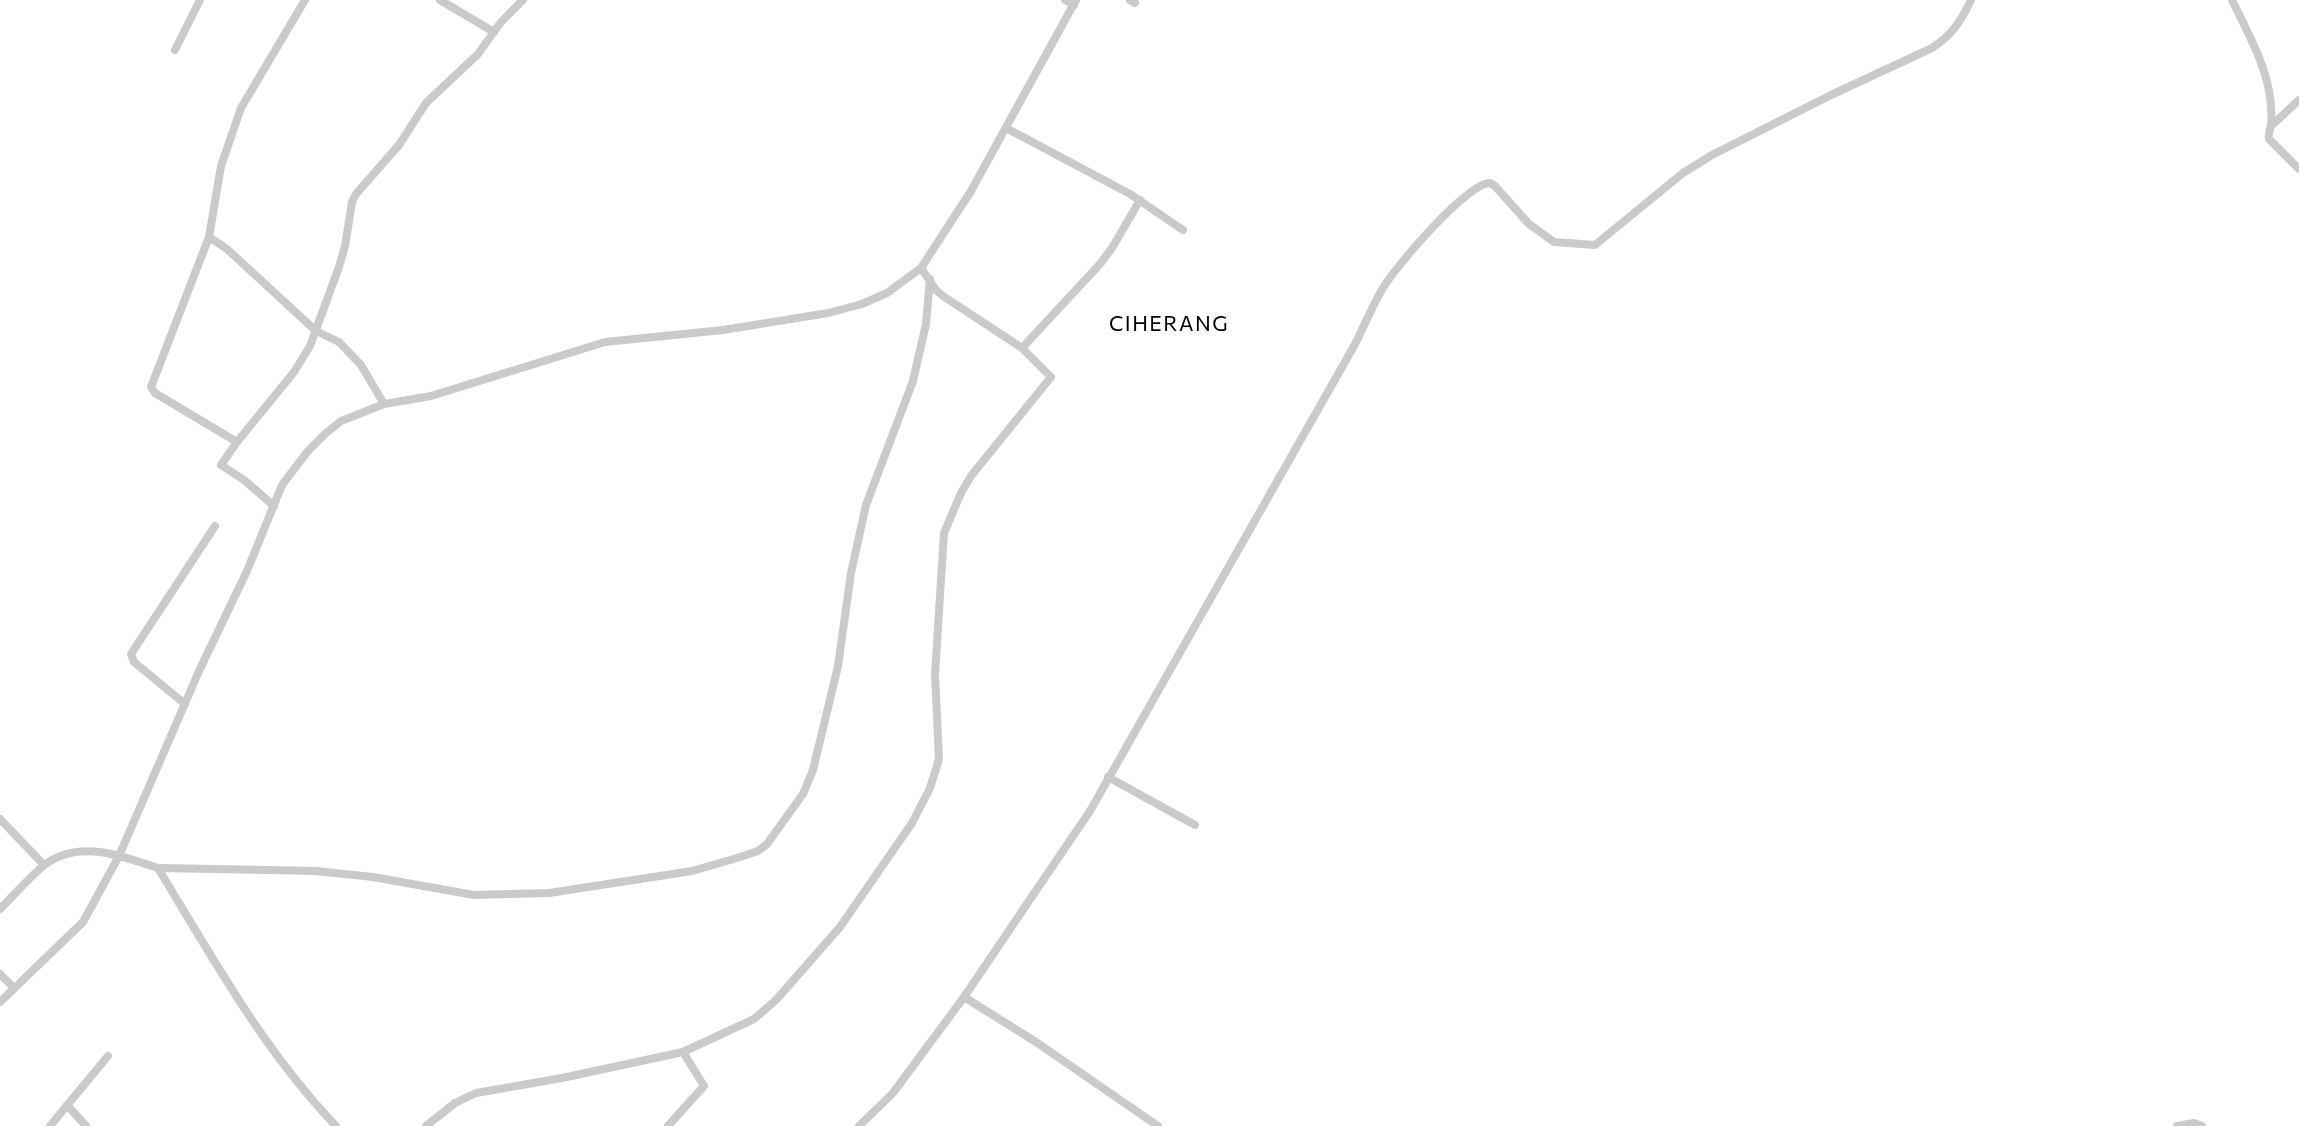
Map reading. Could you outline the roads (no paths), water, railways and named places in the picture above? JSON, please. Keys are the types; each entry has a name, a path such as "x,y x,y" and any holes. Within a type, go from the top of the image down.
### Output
{"street":[{"path":"175,50 200,0"},
{"path":"237,442 155,393 151,387 209,237 221,166 241,108 305,0"},
{"path":"440,0 494,32"},
{"path":"274,506 244,480 221,465 294,372 310,346 345,246 352,202 356,194 399,145 426,104 478,54 523,0"},
{"path":"0,1002 83,922 119,856 185,704 247,571 282,485 325,434 341,421 384,404 431,396 605,342 723,330 839,310 862,304 888,293 921,268 971,192 1075,3 1065,0"},
{"path":"859,1126 893,1093 964,997 1090,811 1354,346 1384,287 1410,254 1461,198 1486,183 1495,186 1529,224 1554,242 1595,245 1683,173 1712,155 1831,94 1921,54 1938,44 1958,26 1971,0"},
{"path":"2232,0 2249,34 2267,83 2271,126 2269,139 2297,166"},
{"path":"2271,126 2299,100"},
{"path":"1006,128 1140,200 1183,230"},
{"path":"1023,348 1100,264 1116,242 1140,200"},
{"path":"209,237 227,249 316,331 339,342 360,365 384,404"},
{"path":"426,1126 454,1103 483,1090 562,1078 683,1052 754,1018 776,1000 850,914 912,823 930,788 939,759 935,674 944,533 971,476 1051,377 1023,348 943,296 921,268"},
{"path":"0,909 44,865 72,851 90,850 158,868 315,871 373,877 474,895 549,893 692,871 748,854 767,844 803,794 813,770 838,666 851,573 864,516 913,381 926,324 930,279"},
{"path":"185,704 134,662 131,654 215,526"},
{"path":"1108,777 1195,825"},
{"path":"0,819 44,865"},
{"path":"158,868 243,1005 278,1056 336,1126"},
{"path":"0,974 14,988"},
{"path":"964,997 1036,1042 1158,1126"},
{"path":"668,1126 704,1086 683,1052"},
{"path":"50,1126 108,1056"},
{"path":"67,1105 87,1126"},
{"path":"2177,1126 2194,1123 2202,1126"}],"district":[{"name":"CIHERANG","path":"1169,322"}]}
